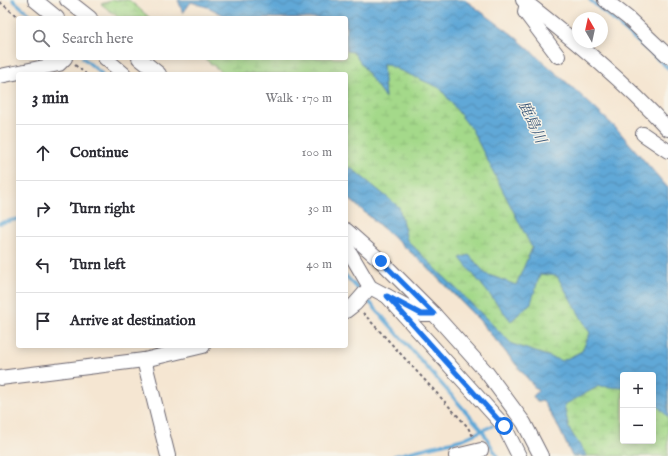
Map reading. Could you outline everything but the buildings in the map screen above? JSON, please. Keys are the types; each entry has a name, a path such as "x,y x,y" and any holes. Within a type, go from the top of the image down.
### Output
{"street":[{"path":"35,0 54,16"},
{"path":"67,0 87,16"},
{"path":"605,0 628,18 668,56"},
{"path":"525,1 525,12 558,56"},
{"path":"525,1 583,48 652,111 668,129"},
{"path":"20,72 59,64 63,60"},
{"path":"107,60 122,72"},
{"path":"142,60 156,72"},
{"path":"0,76 16,73"},
{"path":"644,134 668,151"},
{"path":"348,232 381,261 434,314 491,380 524,423 541,456"},
{"path":"348,249 370,287 421,314 434,314"},
{"path":"348,260 359,268"},
{"path":"351,308 370,287"},
{"path":"387,296 504,426 519,456"},
{"path":"0,378 144,360 195,348"},
{"path":"144,360 168,456"},
{"path":"456,456 478,445"}],"path":[{"path":"0,2 17,16"},
{"path":"351,308 466,426 478,445"}],"green space":[{"path":"113,0 129,0 148,16 116,16 101,4"},
{"path":"348,22 444,52 617,377 620,377 620,444 656,444 656,383 668,393 668,456 572,456 560,430 543,401 537,402 533,396 538,391 480,321 422,262 348,198 348,72 222,72 206,60 348,60"}],"water":[{"name":"鹿島川","path":"178,0 465,0 513,35 617,129 668,188 668,417 656,404 656,372 620,372 620,388 599,386 564,405 569,429 587,456 572,456 560,430 543,401 537,402 533,396 538,391 480,321 422,262 348,198 348,171 350,167 399,207 407,240 512,344 562,361 582,351 590,333 557,276 540,274 531,303 511,321 460,258 469,255 486,274 516,285 532,248 472,130 440,88 383,63 385,98 353,52 348,51 348,16 225,16 210,8 191,2 183,13"}],"waterway":[{"path":"13,0 32,16"},
{"path":"590,0 668,68"},
{"path":"85,60 100,72"},
{"path":"0,223 16,219"},
{"path":"348,278 361,292"},
{"path":"365,297 482,430 497,456"},
{"path":"394,456 463,439 492,426"}],"route":[{"path":"381,261 434,314 421,314 387,296 504,426"}]}
